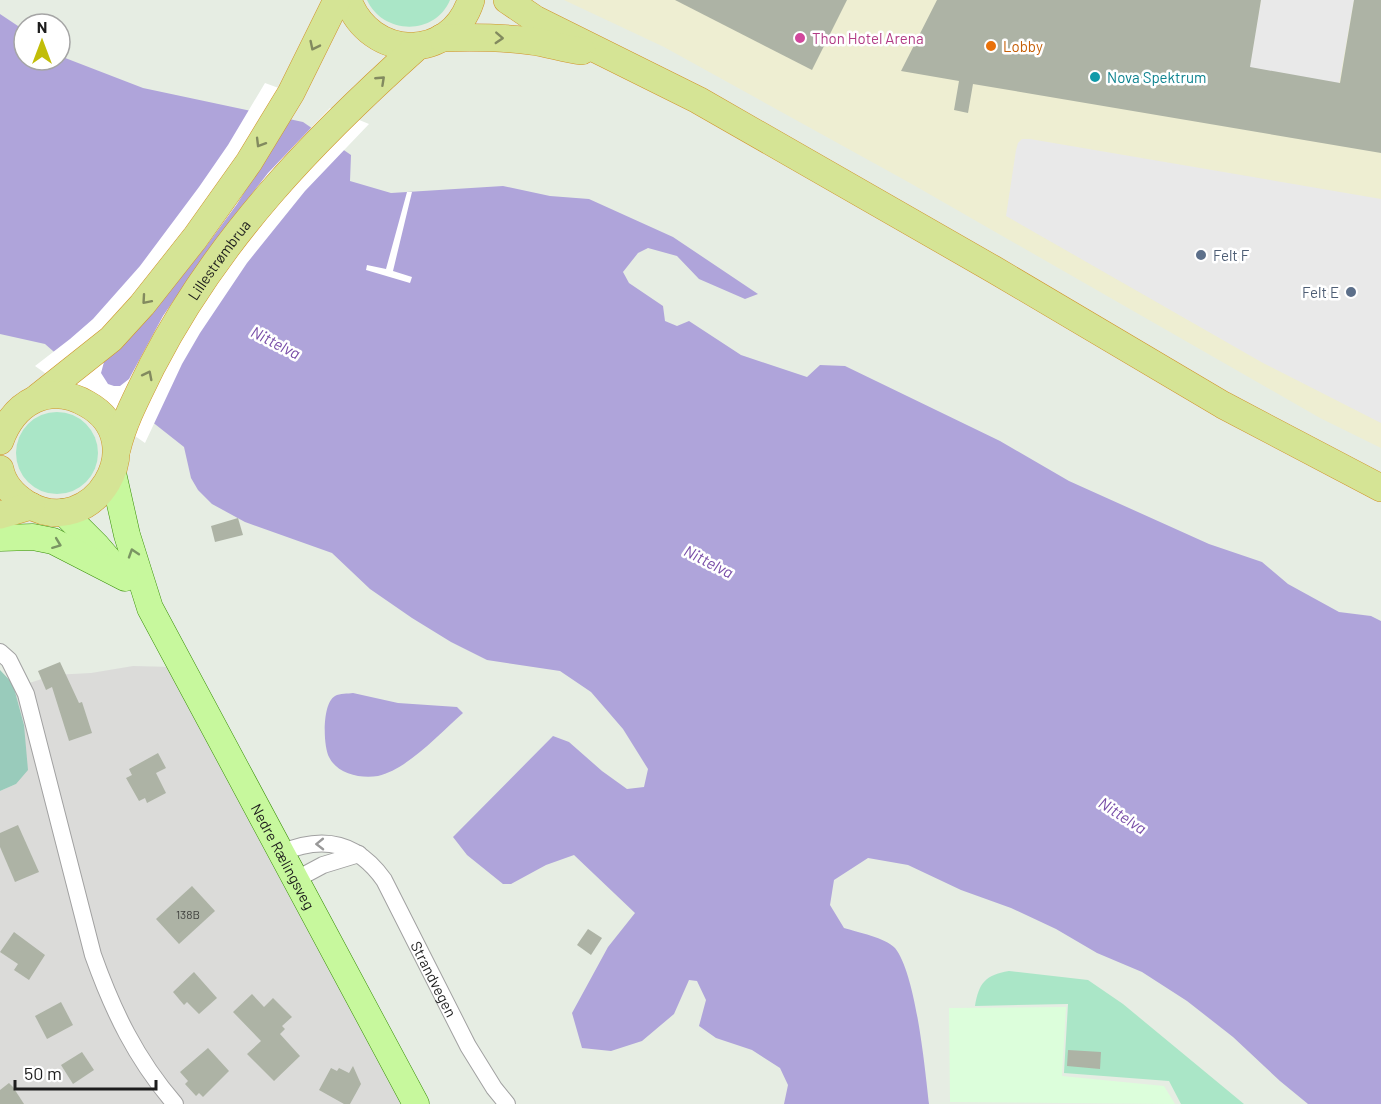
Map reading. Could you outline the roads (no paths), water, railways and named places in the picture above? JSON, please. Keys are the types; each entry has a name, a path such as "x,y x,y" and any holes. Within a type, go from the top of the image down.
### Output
{"highway":[{"name":"Lillestrømbrua","path":"0,441 9,422 21,408 111,339 163,280 237,180 291,93 336,0"},
{"path":"348,0 355,16 366,29 394,44 508,38 601,53"},
{"name":"Lillestrømbrua","path":"63,512 88,504 99,494 174,325 256,209 344,113 429,42 459,23 468,10 471,0"},
{"path":"507,0 535,19 698,100 993,269 1223,405 1381,488"},
{"path":"48,389 90,405 102,414 109,426 117,450"},
{"path":"0,469 1,476 13,494 31,506 50,512 63,512"},
{"path":"0,515 31,506"}],"main road":[{"name":"Nedre Rælingsveg","path":"117,450 127,535 150,608 416,1104"},
{"name":"Nedre Rælingsveg","path":"63,512 98,546 150,608"},
{"path":"0,538 33,537 53,541 125,578"}],"street":[{"path":"0,652 9,660 26,694 93,956 105,989 119,1022 136,1051 175,1104"},
{"name":"Strandvegen","path":"280,853 297,846 338,844 359,854 371,863 384,880 468,1046 494,1088 507,1104"},
{"path":"295,880 323,865 359,854"}],"water":[{"name":"Nittelva","path":"0,14 12,22 12,72 72,72 72,61 143,88 303,122 351,155 350,181 391,193 503,186 550,196 589,199 673,237 758,294 745,299 699,279 677,256 648,248 638,253 623,272 629,283 663,306 665,321 677,326 689,321 741,355 807,377 820,365 845,366 1000,441 1069,481 1209,544 1262,562 1288,584 1339,612 1371,616 1381,621 1381,1104 1308,1104 1233,1037 1187,1001 1142,972 1097,953 1056,929 1011,908 961,890 908,865 868,858 834,880 830,905 844,928 891,944 902,961 914,1000 929,1104 784,1104 788,1085 780,1068 752,1050 716,1038 699,1026 706,1000 697,981 689,980 674,1014 642,1041 611,1051 582,1048 572,1013 608,947 635,913 574,855 546,865 511,884 503,884 467,855 453,837 553,736 569,742 627,789 644,787 648,769 623,729 591,692 560,671 487,660 451,642 412,618 370,589 332,553 245,522 212,504 198,490 191,478 184,447 94,376 61,358 45,344 0,334"},
{"path":"353,693 398,703 457,707 463,713 401,766 378,776 357,776 338,768 333,763 327,752 325,735 326,715 331,700 337,695"}],"place":[{"name":"Thon Hotel Arena","path":"800,38"},
{"name":"Lobby","path":"991,46"},
{"name":"Nova Spektrum","path":"1095,77"},
{"name":"Felt F","path":"1201,255"},
{"name":"Felt E","path":"1351,292"}]}
